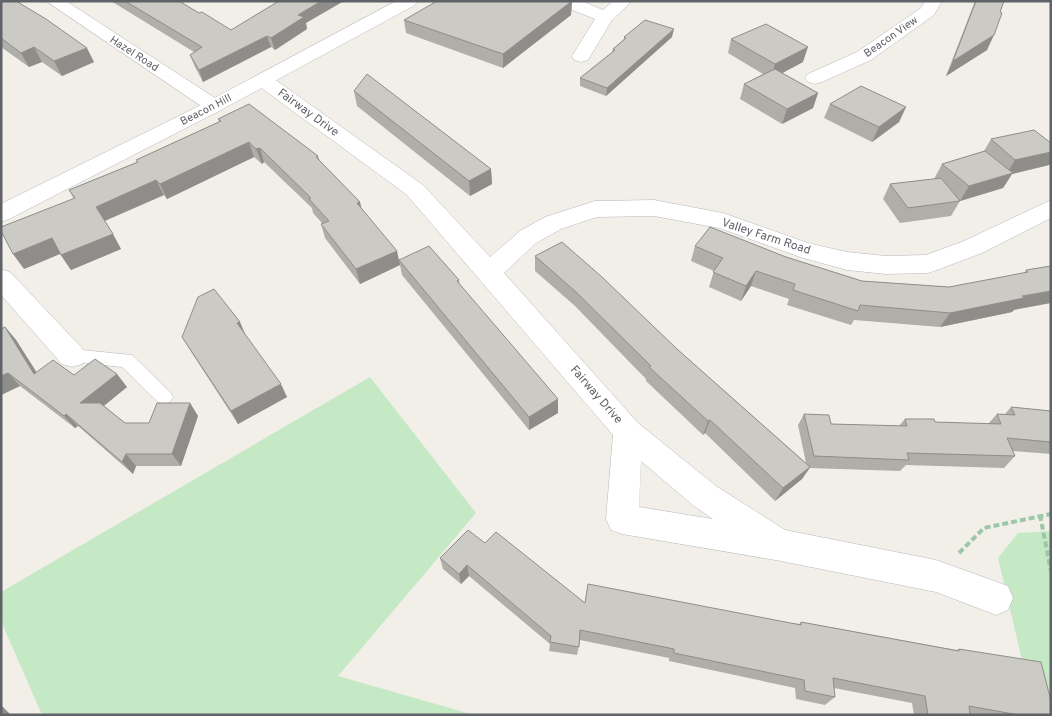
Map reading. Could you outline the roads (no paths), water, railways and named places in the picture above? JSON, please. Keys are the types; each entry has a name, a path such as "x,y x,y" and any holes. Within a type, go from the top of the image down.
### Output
{"street":[{"name":"Hazel Road","path":"54,1 214,106"},
{"name":"Beacon Hill","path":"1,214 214,106 409,1"},
{"path":"566,1 605,17"},
{"path":"581,56 605,17 624,1"},
{"name":"Beacon View","path":"839,90 807,74 864,56 928,11 934,1"},
{"name":"Fairway Drive","path":"263,80 415,190 628,432 622,520 780,545 936,576 996,598"},
{"name":"Valley Farm Road","path":"489,272 528,237 553,223 595,209 654,208 722,221 803,250 847,261 894,265 928,264 973,247 1051,208"},
{"path":"1,278 72,356"},
{"path":"628,432 705,496 780,545"}],"lane":[{"path":"72,356 126,360 164,397"}]}
